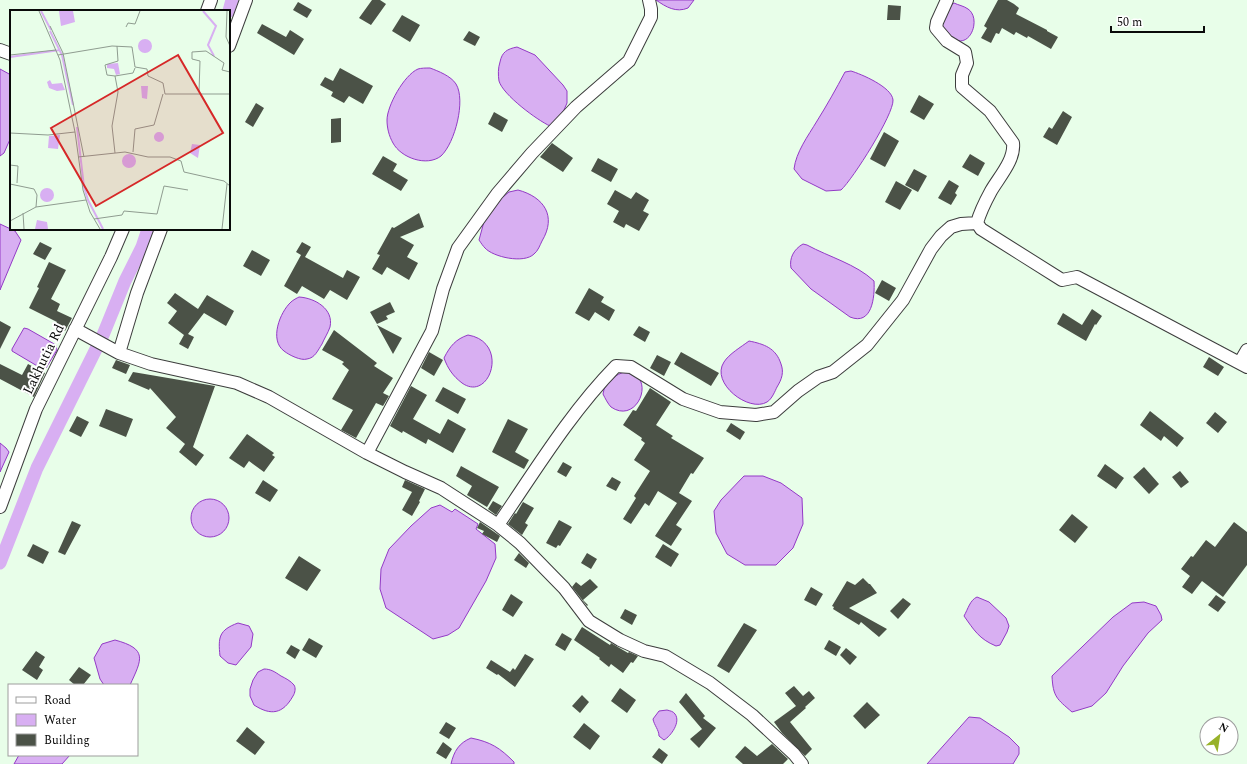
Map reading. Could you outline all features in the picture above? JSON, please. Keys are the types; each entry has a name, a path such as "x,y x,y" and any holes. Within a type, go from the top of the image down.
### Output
{"street":[{"path":"207,10 211,0"},
{"path":"230,43 246,0"},
{"path":"367,453 432,331 443,289 458,248 496,194 532,153 576,107 629,61 651,17 649,0"},
{"path":"947,0 937,22 936,28 946,41 965,52 967,63 962,75 962,87 990,111 1013,143 1014,148 1010,161 980,212 977,223 980,229 1062,280 1077,277 1183,332 1215,351 1243,364 1247,350"},
{"path":"0,50 10,54"},
{"path":"498,525 572,417 600,382 616,366 631,367 683,399 720,412 756,416 774,412 798,391 818,377 833,372 867,345 903,300 931,249 941,236 951,227 961,224 977,223"},
{"name":"Lakhutia Rd","path":"0,507 36,409 111,257 123,230"},
{"path":"114,350 161,230"},
{"path":"75,329 114,350 151,364 237,383 269,397 367,453 404,472 441,488 498,525 520,543 564,588 589,621 620,640 644,651 665,656 710,683 752,715 794,754 802,764"}],"water":[{"path":"656,0 694,0 688,8 675,10"},
{"path":"954,3 968,9 974,20 974,27 971,34 962,41 955,40 943,29 942,26 944,15"},
{"path":"517,47 535,55 567,91 567,103 560,119 550,126 529,113 513,100 499,81 499,64 502,56 508,50"},
{"path":"430,68 448,76 454,81 459,91 460,100 458,121 451,142 441,156 429,161 422,161 408,157 397,148 389,135 387,120 393,99 402,84 413,72 418,69"},
{"path":"0,69 10,74 10,139 4,153 0,156"},
{"path":"851,71 862,75 887,90 893,100 892,107 872,146 847,184 841,190 826,191 802,179 794,169 795,163 803,144 845,72"},
{"path":"518,190 535,197 541,203 548,216 546,232 539,248 535,253 523,259 509,258 495,254 485,248 479,240 485,218 498,201 509,192"},
{"path":"0,224 10,230 15,231 21,240 0,290"},
{"path":"803,244 851,265 874,281 873,302 868,314 857,319 850,317 811,289 791,268 793,254 797,248"},
{"path":"299,297 317,302 326,310 330,321 330,327 318,351 312,357 304,359 286,353 277,340 278,326 283,312 291,302"},
{"path":"24,328 56,345 57,350 46,368 39,367 12,351"},
{"path":"468,335 481,340 489,348 492,359 491,369 487,378 481,385 472,387 462,383 456,378 449,369 444,358 454,344"},
{"path":"749,341 764,345 773,350 782,367 781,378 773,395 767,402 759,404 742,400 727,387 722,379 721,370 726,359"},
{"path":"627,371 636,375 640,381 642,388 641,395 638,402 633,407 627,411 619,411 611,407 608,403 603,394 604,389 611,379 618,374"},
{"path":"0,443 9,452 0,472"},
{"path":"744,476 763,476 781,483 802,498 803,524 793,548 776,565 745,565 727,554 716,533 714,511 721,500"},
{"path":"206,499 214,499 224,504 228,511 228,525 224,532 214,537 206,537 196,532 194,529 191,522 191,514 196,504 199,502"},
{"path":"440,505 452,512 455,509 478,524 476,529 495,544 496,558 486,581 459,628 448,635 433,639 386,608 380,589 381,569 389,549 431,508"},
{"path":"977,597 989,602 1006,618 1009,626 1000,645 996,646 981,637 964,616 971,602"},
{"path":"1144,602 1156,606 1162,620 1148,633 1123,666 1106,693 1092,706 1072,712 1057,697 1053,689 1052,676 1113,617 1132,603"},
{"path":"238,623 249,626 253,634 251,647 236,665 228,663 220,656 219,644 223,632 227,628"},
{"path":"115,640 126,643 137,651 139,662 130,684 103,684 100,679 94,658 102,644"},
{"path":"264,669 275,672 290,681 295,686 294,693 289,702 281,710 271,712 260,709 254,705 250,696 250,689 253,680 258,672"},
{"path":"667,710 674,713 677,717 677,721 670,735 664,740 659,736 653,719 659,711"},
{"path":"969,717 980,718 1009,737 1019,747 1019,754 1013,764 927,764"},
{"path":"471,738 484,741 500,749 514,762 514,764 451,764 458,748 463,742"},
{"path":"18,756 69,756 62,764 14,764"}],"building":[{"path":"372,0 380,0 386,4 371,25 359,18"},
{"path":"998,0 1007,0 1014,4 1019,8 1016,14 1058,37 1051,49 1028,36 1027,38 1016,32 1014,35 1002,28 999,34 996,33 991,43 981,38 987,28 984,26"},
{"path":"298,2 312,10 307,18 293,10"},
{"path":"888,5 901,6 900,20 887,20"},
{"path":"402,15 420,25 410,42 392,31"},
{"path":"262,24 286,37 290,30 304,39 294,55 257,33"},
{"path":"469,31 480,37 475,46 463,40"},
{"path":"340,68 373,86 363,104 349,96 344,103 331,96 333,92 320,85 325,77 333,81"},
{"path":"919,95 934,104 924,120 910,112"},
{"path":"256,103 264,108 253,127 245,122"},
{"path":"1063,111 1072,117 1057,145 1043,137 1049,127 1052,129"},
{"path":"494,112 508,120 502,132 488,124"},
{"path":"341,118 341,142 331,143 331,119"},
{"path":"884,132 899,141 885,167 870,159"},
{"path":"552,143 573,158 563,172 540,157"},
{"path":"970,154 985,163 978,176 962,167"},
{"path":"383,156 397,164 393,171 408,180 401,191 372,174"},
{"path":"598,158 618,169 611,182 591,171"},
{"path":"914,169 927,176 918,192 905,185"},
{"path":"949,180 959,186 955,193 957,195 951,205 938,198"},
{"path":"896,181 912,190 900,210 885,202"},
{"path":"615,190 631,199 636,192 649,200 643,211 649,214 639,231 626,224 624,228 613,222 619,211 607,204"},
{"path":"419,213 424,227 400,237 414,245 407,257 418,263 409,280 387,267 382,275 372,269 380,255 377,254 392,227 394,228"},
{"path":"40,242 52,248 45,260 33,254"},
{"path":"302,242 311,247 305,257 343,278 347,270 360,277 347,300 330,290 324,299 302,286 297,294 284,286 301,255 296,252"},
{"path":"252,250 270,260 261,276 243,266"},
{"path":"49,262 66,270 51,299 60,304 57,311 72,318 65,331 55,325 57,322 29,308"},
{"path":"882,280 896,288 889,301 875,293"},
{"path":"589,288 604,297 601,302 615,310 609,321 595,312 589,321 575,313"},
{"path":"175,293 198,309 207,295 234,311 226,326 204,313 188,334 194,337 188,349 179,344 184,335 168,323 177,311 167,303"},
{"path":"390,302 395,312 386,316 388,319 377,324 370,312"},
{"path":"1092,309 1102,316 1096,325 1095,324 1086,341 1057,324 1063,313 1082,325"},
{"path":"0,321 11,327 0,349"},
{"path":"377,325 402,338 393,354"},
{"path":"639,326 650,332 645,342 633,335"},
{"path":"334,330 377,363 374,366 393,378 383,393 389,396 383,406 376,403 356,438 341,430 353,410 332,399 349,370 342,364 344,362 322,350"},
{"path":"429,352 443,360 434,376 421,368"},
{"path":"681,352 719,373 711,386 674,364"},
{"path":"657,355 671,362 664,376 650,368"},
{"path":"1209,357 1224,367 1218,376 1203,367"},
{"path":"116,360 130,365 126,374 112,368"},
{"path":"0,364 22,375 28,364 45,373 34,397 0,379"},
{"path":"133,372 215,386 193,447 204,455 196,466 179,452 185,444 166,428 176,417 150,388 149,390 128,381"},
{"path":"411,386 427,395 413,419 440,434 448,419 466,429 453,453 428,439 426,444 403,431 402,433 390,426"},
{"path":"443,387 466,399 458,414 435,401"},
{"path":"650,388 671,402 656,425 673,436 671,438 704,458 693,474 691,473 679,493 692,501 676,525 682,529 671,546 655,536 677,503 658,491 649,506 645,503 631,524 623,519 636,498 634,496 650,471 634,460 645,443 641,440 642,438 623,425 633,410 636,411"},
{"path":"106,409 133,419 126,437 99,426"},
{"path":"1150,411 1184,438 1177,447 1164,436 1161,441 1140,425"},
{"path":"1215,412 1227,422 1218,433 1206,423"},
{"path":"77,416 89,422 81,437 69,431"},
{"path":"508,419 528,429 515,452 529,460 524,469 492,452"},
{"path":"731,423 745,432 740,440 726,431"},
{"path":"247,434 274,453 272,455 275,457 264,472 249,461 244,468 229,458"},
{"path":"563,462 572,467 566,477 557,472"},
{"path":"1105,464 1124,478 1116,489 1097,476"},
{"path":"461,466 499,487 487,507 467,495 472,486 456,476"},
{"path":"1144,467 1159,484 1149,494 1133,477"},
{"path":"1180,471 1189,482 1181,488 1172,477"},
{"path":"612,477 621,482 616,491 606,486"},
{"path":"263,480 278,490 270,502 255,493"},
{"path":"405,480 425,489 412,516 402,510 412,492 402,487"},
{"path":"493,501 502,506 496,515 488,509"},
{"path":"523,502 534,508 525,523 528,525 522,535 508,524"},
{"path":"1072,514 1088,527 1075,543 1059,530"},
{"path":"559,520 572,527 560,546 558,545 556,548 546,543"},
{"path":"72,521 81,525 65,555 58,552"},
{"path":"480,522 500,536 497,542 482,534 484,531 477,528"},
{"path":"1234,522 1247,532 1247,565 1223,597 1202,581 1192,594 1182,587 1190,576 1181,569 1191,556 1193,557 1206,540 1215,547"},
{"path":"33,544 49,552 43,564 27,556"},
{"path":"663,544 679,554 671,567 655,557"},
{"path":"519,553 529,563 526,568 514,560"},
{"path":"587,553 597,559 591,569 581,563"},
{"path":"299,556 321,570 307,591 285,578"},
{"path":"863,578 877,593 849,608 887,629 879,637 861,622 859,625 833,609 834,607 832,606 847,581 855,585"},
{"path":"590,579 598,587 583,600 588,605 587,606 572,587 576,582 581,586"},
{"path":"811,587 823,594 816,606 804,600"},
{"path":"511,594 523,602 513,617 502,610"},
{"path":"1216,595 1226,602 1218,612 1208,605"},
{"path":"903,598 911,604 898,619 890,611"},
{"path":"625,609 637,615 632,625 620,618"},
{"path":"744,623 757,630 729,673 717,666"},
{"path":"582,627 610,645 611,643 628,653 629,652 638,656 633,663 631,662 623,673 611,664 609,667 599,659 600,658 574,640"},
{"path":"562,633 572,639 565,651 555,645"},
{"path":"309,638 323,646 316,658 302,650"},
{"path":"829,640 841,647 836,656 824,649"},
{"path":"291,645 300,650 295,659 286,653"},
{"path":"846,648 857,657 850,665 840,655"},
{"path":"36,651 45,657 39,667 43,670 37,680 22,670"},
{"path":"525,654 534,659 515,687 498,674 497,675 486,668 491,660 510,672 513,668 515,670"},
{"path":"79,667 91,675 84,684 74,684 69,680"},
{"path":"794,686 803,696 809,691 815,698 790,722 812,749 805,756 782,733 774,722 796,706 785,693"},
{"path":"620,688 636,700 627,713 611,701"},
{"path":"686,693 705,716 703,718 716,728 699,748 690,739 702,729 679,702"},
{"path":"582,695 589,702 580,713 572,706"},
{"path":"867,702 880,715 865,729 853,716"},
{"path":"446,722 456,728 449,739 439,733"},
{"path":"584,723 600,736 590,750 573,737"},
{"path":"247,727 265,742 255,755 236,741"},
{"path":"443,742 452,749 446,759 436,753"},
{"path":"772,744 788,759 783,764 743,764 735,757 745,746 757,756"},
{"path":"659,748 668,755 662,764 652,757"}],"waterway":[{"path":"229,10 232,0"},
{"path":"0,563 37,468 103,335 125,281 142,247 148,230"}]}
